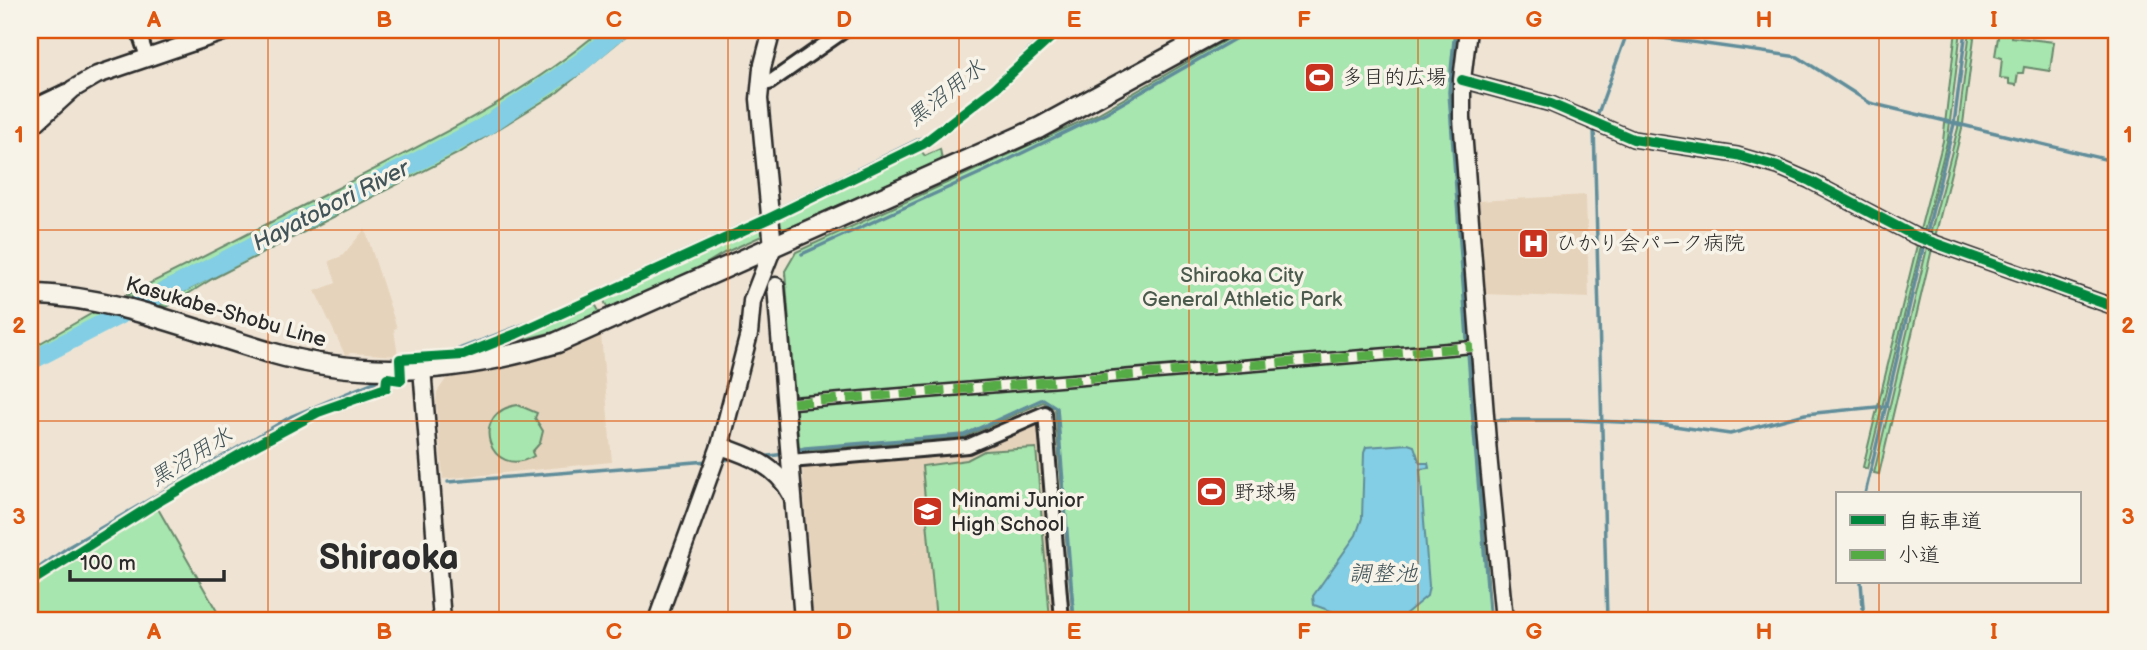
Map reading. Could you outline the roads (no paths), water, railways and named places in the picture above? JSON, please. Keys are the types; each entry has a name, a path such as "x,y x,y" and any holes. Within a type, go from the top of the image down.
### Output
{"main road":[{"name":"Kasukabe-Shobu Line","path":"30,294 115,304 275,354 306,360 390,370 510,357 556,343 1039,128 1219,30"}],"street":[{"path":"138,30 147,57"},
{"path":"30,108 97,75 229,30"},
{"path":"657,620 720,446 749,334 752,301 773,247 760,125 760,85 772,30"},
{"path":"760,85 769,83 845,30"},
{"path":"1468,30 1462,80 1473,274 1504,620"},
{"path":"1462,80 1551,104 1633,139 1737,155 1779,167 1915,236 2117,308"},
{"path":"30,128 76,87"},
{"path":"776,286 803,620"},
{"path":"793,403 1472,347"},
{"path":"422,368 442,620"},
{"path":"790,461 968,446 1045,413 1062,620"},
{"path":"720,446 765,465 780,478 793,496"}],"water":[{"name":"調整池","path":"1408,444 1414,446 1420,463 1428,463 1429,468 1420,469 1429,586 1427,596 1398,620 1356,620 1314,605 1313,596 1356,535 1362,518 1366,447"}],"waterway":[{"name":"Hayatobori River","path":"30,361 486,126 580,63 619,30"},
{"name":"黒沼用水","path":"780,207 929,134 993,83 1050,30"},
{"path":"802,254 1105,113 1250,30"},
{"path":"1455,30 1449,92 1473,420"},
{"path":"1926,237 1954,124 1966,30"},
{"path":"1596,119 1627,33 1798,57 1870,103 2117,162"},
{"path":"1594,126 1607,620"},
{"name":"黒沼用水","path":"446,354 532,321 741,225"},
{"path":"1865,492 1924,244"},
{"name":"黒沼用水","path":"30,574 70,546 292,416 376,381"},
{"path":"795,451 964,435 1043,399 1057,408 1074,620"},
{"path":"1491,420 1660,424 1730,434 1805,414 1887,406"},
{"path":"1480,420 1473,420 1490,620"},
{"path":"761,457 785,454"},
{"path":"719,460 736,459"},
{"path":"448,482 708,461"},
{"path":"1861,584 1864,620"}],"place":[{"name":"多目的広場","path":"1319,77"},
{"name":"ひかり会パーク病院","path":"1533,243"},
{"name":"野球場","path":"1211,492"},
{"name":"Minami Junior High School","path":"928,512"}],"district":[{"name":"Shiraoka","path":"389,558"}],"park label":[{"name":"Shiraoka City General Athletic Park","path":"1242,287"}]}
